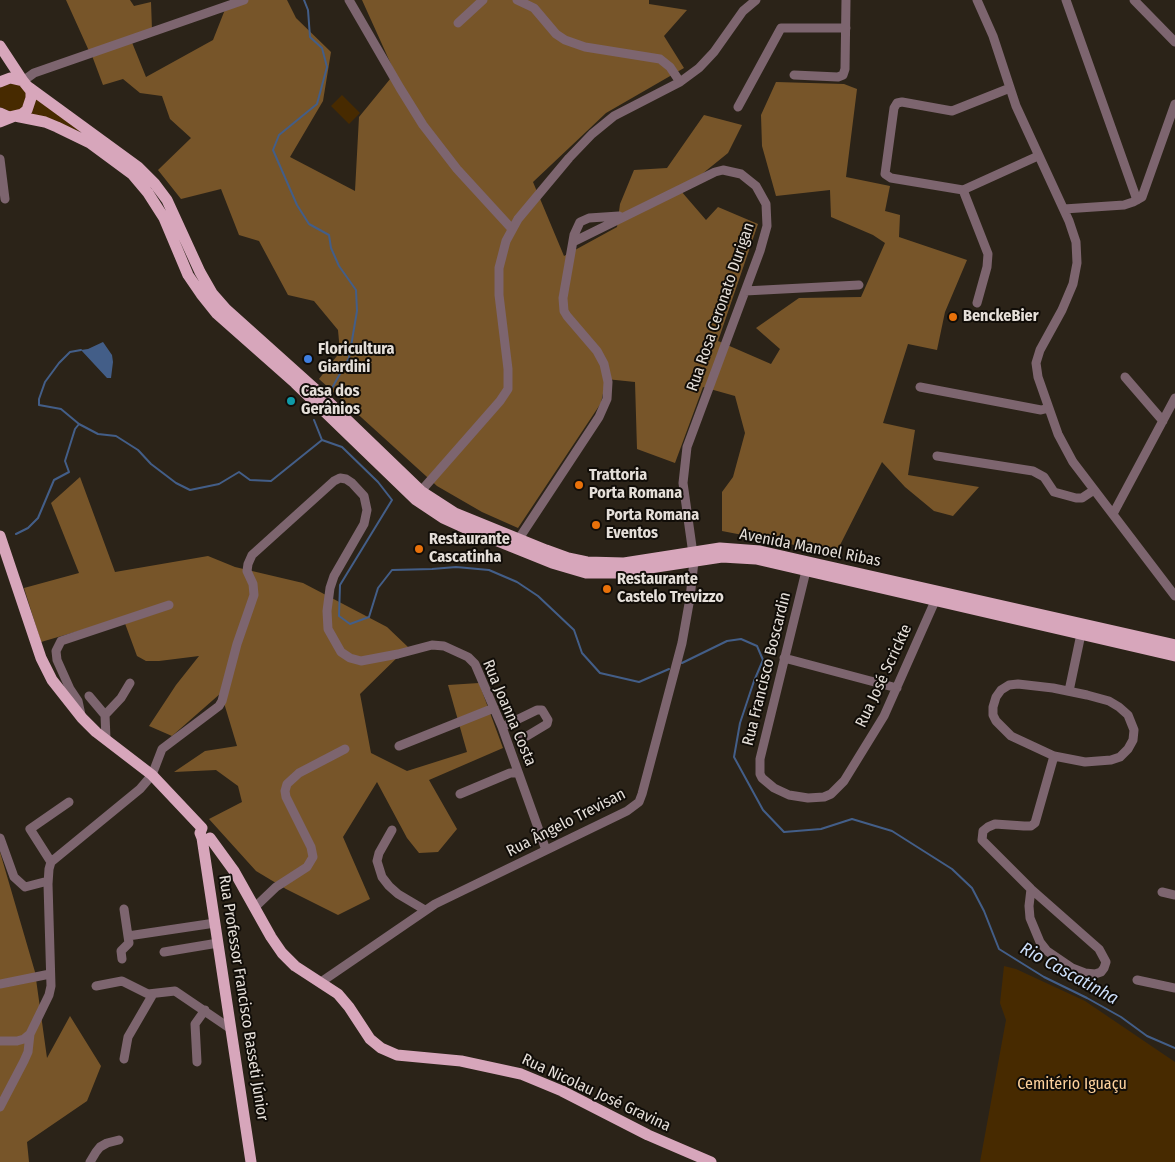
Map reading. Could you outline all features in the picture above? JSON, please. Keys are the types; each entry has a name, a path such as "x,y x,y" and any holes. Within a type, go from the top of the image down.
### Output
{"main road":[{"path":"0,46 30,91 30,104 27,110 16,116 9,116 0,112"},
{"path":"0,82 10,78 25,83"},
{"name":"Avenida Manoel Ribas","path":"25,83 138,166 155,184 173,211 200,272 212,293 309,390 443,518 552,564 592,573 626,572 733,548 760,551 1175,646"},
{"name":"Avenida Manoel Ribas","path":"0,122 16,116 58,127 90,143 132,174 148,193 164,218 188,275 217,314 299,380"},
{"name":"Avenida Manoel Ribas","path":"0,122 34,120"},
{"name":"Avenida Manoel Ribas","path":"418,496 455,514 568,558 597,564 694,556 732,557 768,562 1175,656"},
{"name":"Rua Nicolau José Gravina","path":"0,536 13,579 52,680 82,718 152,775 234,871 282,953 295,966 321,982 344,1001 375,1044 389,1052 406,1056 461,1061 521,1074 554,1088 648,1135 712,1162"},
{"path":"495,541 514,543 518,540"},
{"path":"768,562 788,564 794,562 795,558"},
{"path":"806,571 816,566 833,567"},
{"path":"917,597 927,594 930,590"},
{"path":"935,601 940,596 954,595"},
{"path":"1041,625 1066,626 1070,625 1071,622"},
{"path":"1081,634 1083,631 1090,630 1111,631"},
{"name":"Rua Professor Francisco Basseti Júnior","path":"205,835 215,922 251,1162"}],"street":[{"path":"25,83 34,73 244,0"},
{"path":"349,0 423,125 458,169 512,229"},
{"path":"458,23 483,0"},
{"path":"517,0 534,8 556,34 564,40 585,47 660,60 670,67 680,82"},
{"path":"418,496 500,401 508,389 508,369 499,281 502,255 512,229 527,206 592,134 614,116 680,82 707,60 743,11 756,0"},
{"path":"794,75 838,77 843,75 845,69 842,0"},
{"path":"844,28 846,0"},
{"path":"977,0 993,36 1020,117 1064,209 1074,236 1077,263 1068,296 1037,357 1036,370 1067,454 1175,596"},
{"path":"1066,0 1137,200"},
{"path":"1134,0 1175,42"},
{"path":"1144,0 1146,12"},
{"path":"738,107 781,28 844,28"},
{"path":"1010,88 952,112 897,102 893,117 886,176 962,190 1038,156"},
{"path":"1064,209 1124,205 1137,200 1144,193 1175,104"},
{"path":"0,159 5,199"},
{"name":"Rua Rosa Ceronato Durigan","path":"573,242 707,174 723,170 741,174 756,186 766,204 768,215 764,238 687,447 684,483 694,556"},
{"path":"962,190 988,254 987,267 977,303"},
{"path":"518,540 604,409 608,394 607,373 604,364 597,351 564,311 563,298 577,228 584,219 625,215"},
{"path":"745,290 859,286"},
{"path":"1125,377 1163,421"},
{"path":"920,387 1041,410 1049,408"},
{"path":"1112,514 1175,398"},
{"path":"937,456 1033,471 1044,477 1054,492 1076,498 1082,498 1094,490"},
{"name":"Rua Joanna Costa","path":"152,775 162,749 222,701 237,644 254,595 253,584 247,571 252,555 334,480 346,479 364,496 367,510 364,524 334,576 330,588 327,612 328,629 341,652 350,658 361,661 432,645 444,646 468,657 474,664 502,727 546,850"},
{"name":"Rua Ângelo Trevisan","path":"321,982 425,910 446,898 627,811 639,802 679,654 686,622 694,556"},
{"name":"Rua Francisco Boscardin","path":"760,774 761,752 806,571"},
{"name":"Rua José Scrickte","path":"760,774 766,783 780,792 789,795 808,798 824,797 831,794 844,781 881,723 935,601"},
{"path":"82,718 78,701 57,660 56,651 62,641 170,605"},
{"path":"1069,691 1081,634"},
{"path":"784,658 897,688"},
{"path":"105,715 121,698 130,683"},
{"path":"1009,685 1035,686 1069,691 1100,698 1120,707 1128,715 1134,730 1128,749 1120,757 1111,760 1085,762 1054,756 1039,751 1011,736 996,721 993,715 996,696 1009,685"},
{"path":"89,696 105,715 106,739"},
{"path":"399,746 494,708"},
{"path":"502,727 537,710 542,710 548,720 547,724 522,739"},
{"path":"254,908 276,886 307,867 313,857 311,846 286,797 287,784 299,773 345,749"},
{"path":"1031,889 1030,918 1040,942 1047,951 1072,968 1094,974 1101,972 1106,962 1099,949 1031,889 982,840 983,831 995,824 1031,826 1035,823 1054,756"},
{"path":"460,794 510,773 518,773"},
{"path":"0,1107 28,1052 30,1034 49,996 48,881 51,862 140,790 152,775"},
{"path":"51,862 30,829 69,802"},
{"path":"392,830 379,853 377,861 382,877 398,894 425,910"},
{"path":"0,838 14,877 25,886 48,881"},
{"path":"1162,892 1175,895"},
{"path":"122,959 121,951 129,943 124,909"},
{"path":"128,936 215,922"},
{"path":"164,952 218,943"},
{"path":"0,984 50,974"},
{"path":"1137,980 1175,988"},
{"path":"96,986 122,981 144,992 153,994 175,991 231,1028"},
{"path":"124,1059 128,1037 153,994"},
{"path":"197,1062 195,1024 206,1010"},
{"path":"0,1041 17,1041 24,1039 30,1034"},
{"path":"90,1162 100,1147 119,1140"}],"green space":[{"path":"5,84 19,84 26,92 26,102 20,110 11,112 0,107 0,88"},
{"path":"34,93 86,134 28,113"},
{"path":"342,95 360,113 349,124 331,106"},
{"name":"Cemitério Iguaçu","path":"1004,966 1016,969 1085,1001 1175,1062 1175,1162 980,1162 1006,1020 1000,1003"}],"shaded area":[{"path":"66,0 130,0 134,6 151,2 152,30 89,51"},
{"path":"246,0 287,0 296,18 331,52 323,101 290,157 355,191 359,117 395,73 362,0 649,0 649,4 687,10 664,36 684,68 606,113 533,182 564,256 617,227 620,204 634,170 667,168 704,115 742,125 728,153 681,191 706,220 718,207 758,224 718,341 771,364 780,349 756,328 799,298 861,297 885,243 873,235 831,217 830,190 776,196 762,146 761,115 776,82 844,84 857,89 846,177 890,186 885,211 900,215 899,237 967,260 945,312 937,350 908,344 883,423 915,430 908,475 979,487 953,516 934,511 905,487 882,462 836,553 722,531 722,492 733,477 745,433 735,396 703,387 675,463 637,449 635,382 606,379 601,403 518,528 482,512 437,486 319,379 340,352 338,330 314,301 288,295 259,241 239,235 221,189 181,199 158,170 191,138 170,119 162,96 140,93 123,79 103,85 91,53 131,40 146,77 213,40 226,7"},
{"path":"80,477 115,572 208,556 235,567 303,583 387,627 408,647 360,694 371,753 407,771 467,752 448,685 479,683 503,748 429,780 457,829 438,852 419,853 407,838 377,782 343,837 370,899 338,915 286,889 256,871 209,819 242,802 238,786 216,770 174,772 205,751 237,746 221,693 172,736 149,726 176,685 199,656 146,661 137,656 123,618 41,642 24,588 79,573 51,503"},
{"path":"0,852 35,972 47,1058 70,1016 101,1066 87,1101 27,1142 29,1162 0,1162"}],"water":[{"path":"103,342 112,355 111,378 107,378 81,350"}],"waterway":[{"name":"Rio Cascatinha","path":"304,0 308,10 310,37 322,48 327,67 317,104 279,135 273,150 297,205 309,224 329,235 331,248 339,266 356,290 357,311 349,358 332,388"},
{"path":"79,424 61,409 39,405 39,399 45,382 59,363 70,352 81,350"},
{"name":"Rio Cascatinha","path":"314,420 322,440 342,447 378,482 392,500 340,585 339,616 350,624 369,617 378,588 392,570 456,567 489,570 517,582 538,596 574,630 582,653 600,673 639,682 669,669"},
{"path":"16,534 28,528 38,518 54,480 69,472 65,461 75,429 79,424 98,434 116,436 138,450 151,464 176,483 190,490 219,484 239,472 250,480 271,481 322,440"},
{"name":"Rio Cascatinha","path":"682,663 727,641 741,639 757,646 763,660 740,723 734,757 763,810 784,832 821,829 852,819 892,831 952,869 972,888 984,911 999,949 1044,977 1121,1017 1147,1036 1175,1048"}],"place":[{"name":"BenckeBier","path":"953,317"},
{"name":"Floricultura Giardini","path":"308,359"},
{"name":"Casa dos Gerânios","path":"291,401"},
{"name":"Trattoria Porta Romana","path":"579,485"},
{"name":"Porta Romana Eventos","path":"596,525"},
{"name":"Restaurante Cascatinha","path":"419,549"},
{"name":"Restaurante Castelo Trevizzo","path":"607,589"}]}
